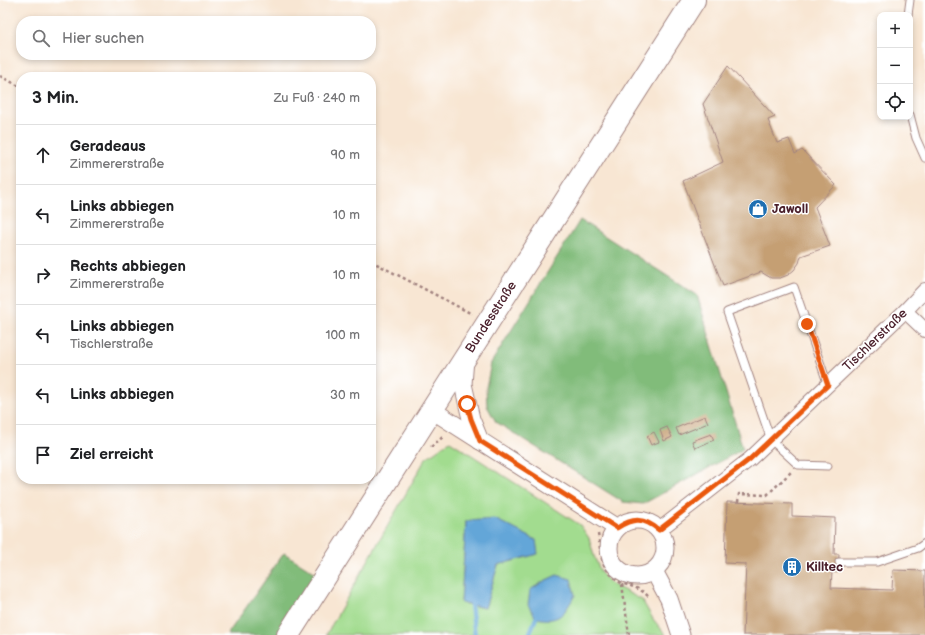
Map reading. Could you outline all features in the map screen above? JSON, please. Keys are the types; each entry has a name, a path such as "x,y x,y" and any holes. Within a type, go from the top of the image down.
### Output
{"main road":[{"name":"Bundesstraße","path":"288,635 694,0"}],"street":[{"name":"Tischlerstraße","path":"659,530 750,459 905,311 925,290"},
{"path":"905,311 925,330"},
{"path":"465,359 463,384 471,419 480,441"},
{"path":"432,410 617,528"},
{"path":"639,520 651,523 659,530 664,540 666,551 662,562 654,571 645,575 635,576 625,573 616,567 611,558 609,548 611,537 617,528 627,522 639,520"},
{"path":"654,571 669,599 681,635"}],"lane":[{"path":"908,12 910,0"},
{"path":"911,120 916,138 925,158"},
{"path":"828,385 794,287 727,312 771,440 798,465 828,466"},
{"path":"839,562 877,562 918,548 925,543"}],"path":[{"path":"0,76 16,84"},
{"path":"376,264 488,322"},
{"path":"738,502 738,494 767,495 798,465"},
{"path":"629,635 622,584 633,586 644,591 652,603"}],"green space":[{"path":"580,220 697,295 743,449 643,504 623,502 496,422 487,406 486,388 491,363"},
{"path":"450,441 580,525 589,538 601,573 612,584 642,600 653,619 666,635 326,635 426,458","holes":["466,521 498,565 485,608 461,603"]},
{"path":"284,553 324,578 288,635 227,635"}],"water":[{"path":"495,519 536,540 538,554 498,565 485,608 461,603 466,521"},
{"path":"557,575 571,579 575,595 568,607 560,616 551,619 536,618 528,605 530,590"}],"building":[{"path":"728,66 775,117 768,120 777,143 789,139 795,154 802,150 836,185 815,207 830,246 801,256 799,263 794,270 788,275 780,278 771,278 761,272 723,286 683,181 723,162 703,104"},
{"path":"705,416 708,423 679,435 676,428"},
{"path":"667,427 672,437 664,441 660,430"},
{"path":"654,432 659,442 651,445 647,436"},
{"path":"711,434 714,440 695,448 692,441"},
{"name":"Killtec","path":"727,502 792,504 792,516 835,518 834,554 839,554 838,572 832,572 831,588 892,590 893,570 925,571 925,635 743,635 746,564 725,563"}],"waterway":[{"path":"471,605 475,635"},
{"path":"529,635 536,618"}],"place":[{"name":"Jawoll","path":"758,209"},
{"name":"Killtec","path":"792,567"}],"route":[{"path":"467,404 480,441 617,528 627,522 639,520 651,523 659,530 750,459 828,385 807,324"}]}
